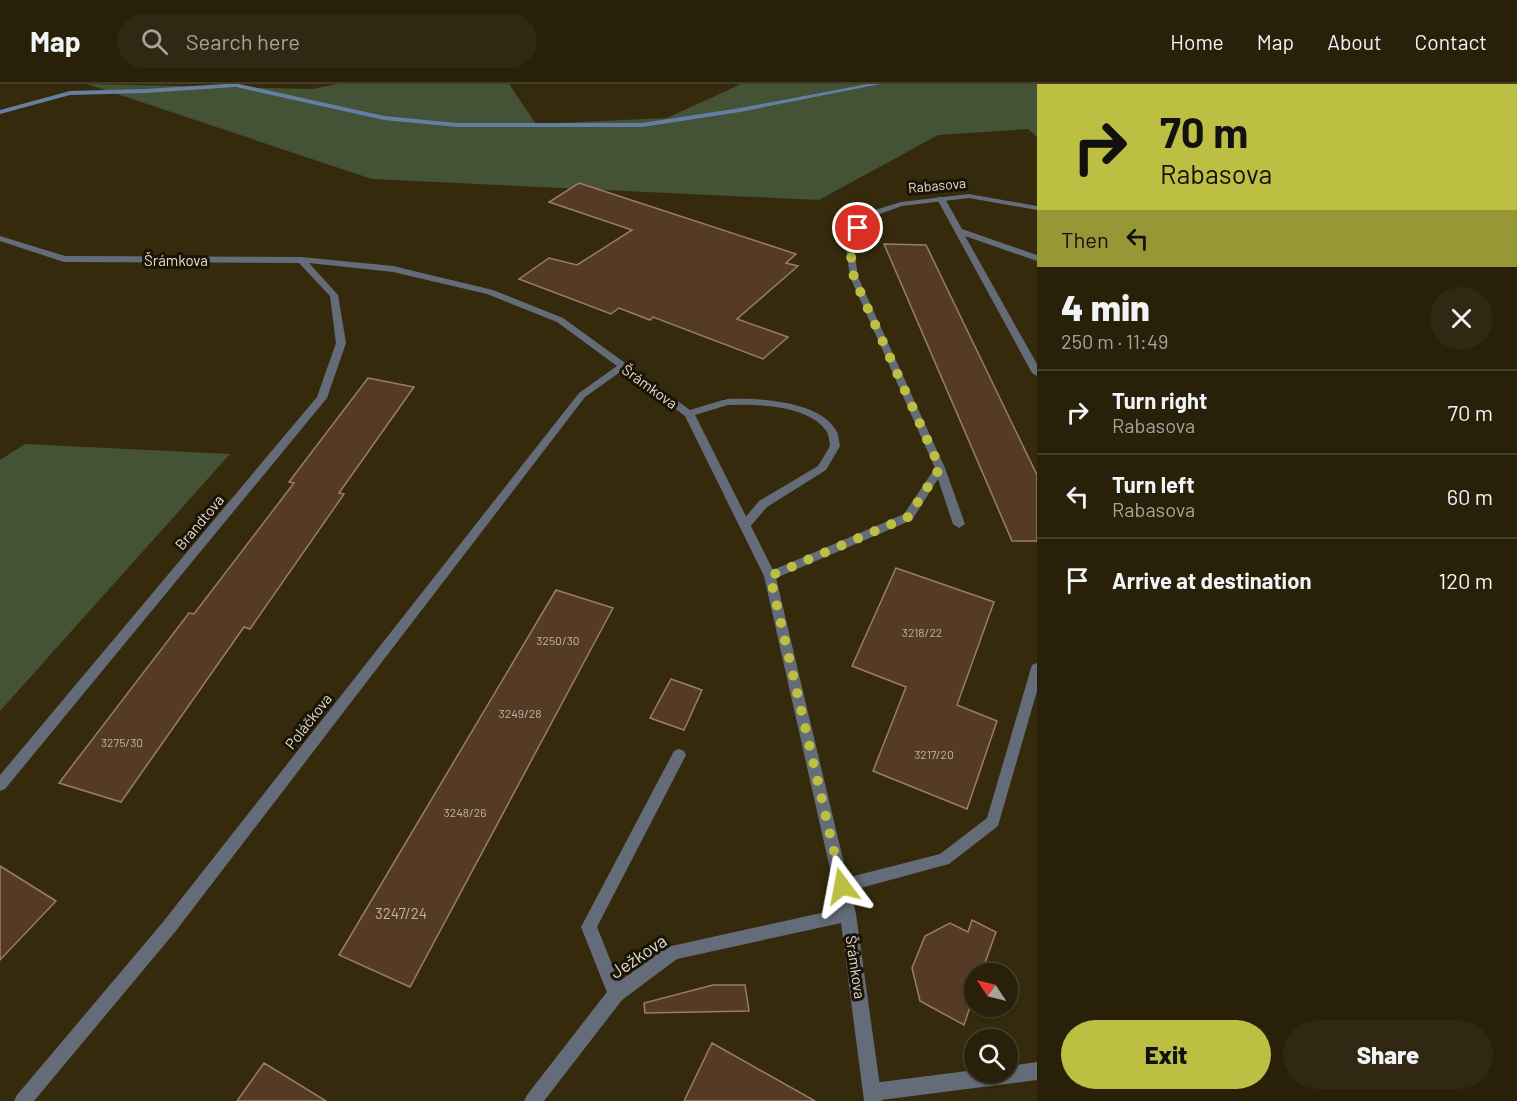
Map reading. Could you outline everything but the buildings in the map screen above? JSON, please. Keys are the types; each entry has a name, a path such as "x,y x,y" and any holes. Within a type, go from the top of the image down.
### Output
{"street":[{"name":"Rabasova","path":"959,525 940,468 854,278 849,241 868,215 901,204 969,196 1037,208"},
{"path":"940,199 1037,373"},
{"path":"957,230 1037,258"},
{"name":"Šrámkova","path":"0,238 64,260 301,260 393,269 490,292 560,320 689,414 770,576 848,914 873,1096 1037,1071"},
{"name":"Brandtova","path":"0,785 322,398 341,343 334,295 301,260"},
{"name":"Poláčkova","path":"23,1101 169,927 582,394 623,366"},
{"path":"689,414 727,402 751,400 800,411 820,421 832,432 836,446 822,468 763,504 745,525"},
{"path":"770,576 908,517 940,468"},
{"path":"842,886 944,859 993,822 1037,668"},
{"path":"616,994 589,927 679,755"},
{"name":"Ježkova","path":"533,1101 616,994 673,952 848,914"}],"green space":[{"path":"87,84 312,89 338,84 509,84 536,124 667,118 741,84 1037,84 1037,137 1028,129 938,135 819,200 372,179"},
{"path":"25,444 230,454 0,711 0,460"}],"waterway":[{"path":"0,112 70,93 236,85 384,118 457,125 642,125 740,110 877,84"}],"route":[{"path":"842,886 770,576 908,517 940,468 854,278 849,241 858,228"}]}
